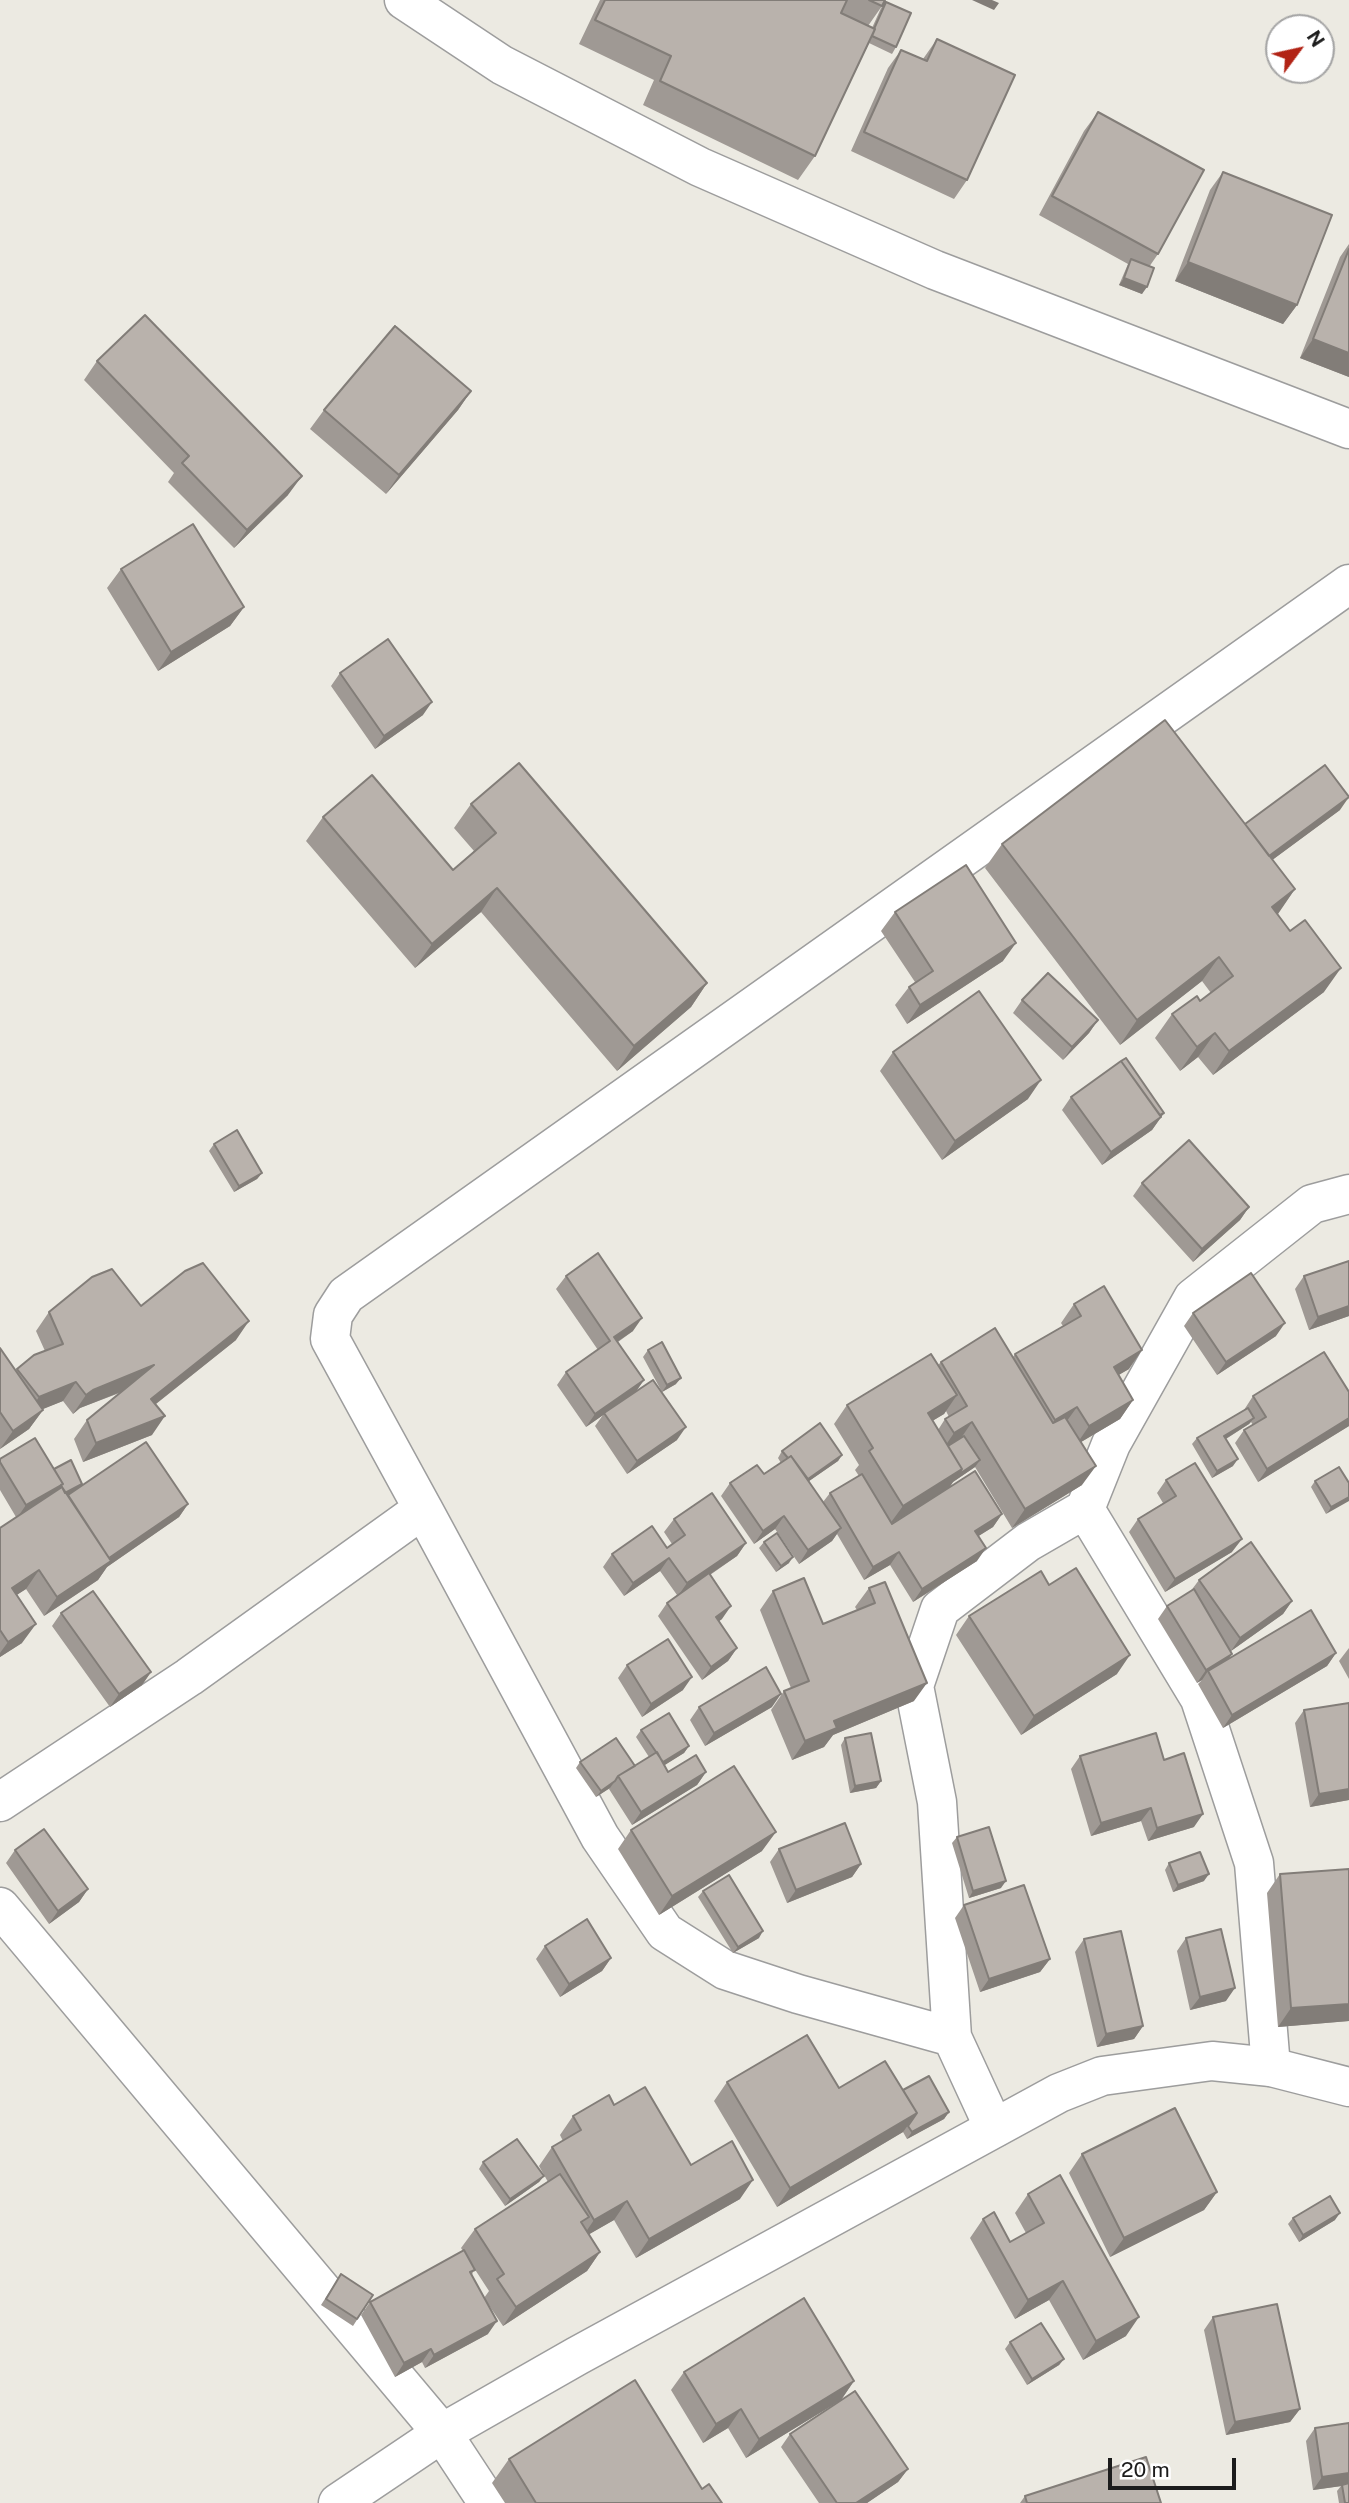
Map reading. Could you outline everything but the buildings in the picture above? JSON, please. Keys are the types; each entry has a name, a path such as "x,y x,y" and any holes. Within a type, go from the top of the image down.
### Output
{"street":[{"path":"404,0 502,65 699,167 935,270 1349,429"},
{"path":"952,2036 798,1994 726,1970 665,1932 600,1837 330,1339 333,1315 346,1295 1349,584"},
{"path":"994,2128 952,2036 937,1802 914,1686 940,1609 1028,1542 1085,1509 1111,1444 1193,1298 1312,1204 1349,1194"},
{"path":"0,1802 189,1678 423,1509"},
{"path":"1085,1509 1200,1699 1254,1863 1271,2067"},
{"path":"0,1907 442,2433 488,2503"},
{"path":"338,2503 442,2433 589,2349 1059,2093 1102,2076 1212,2061 1271,2067 1349,2087"}]}
